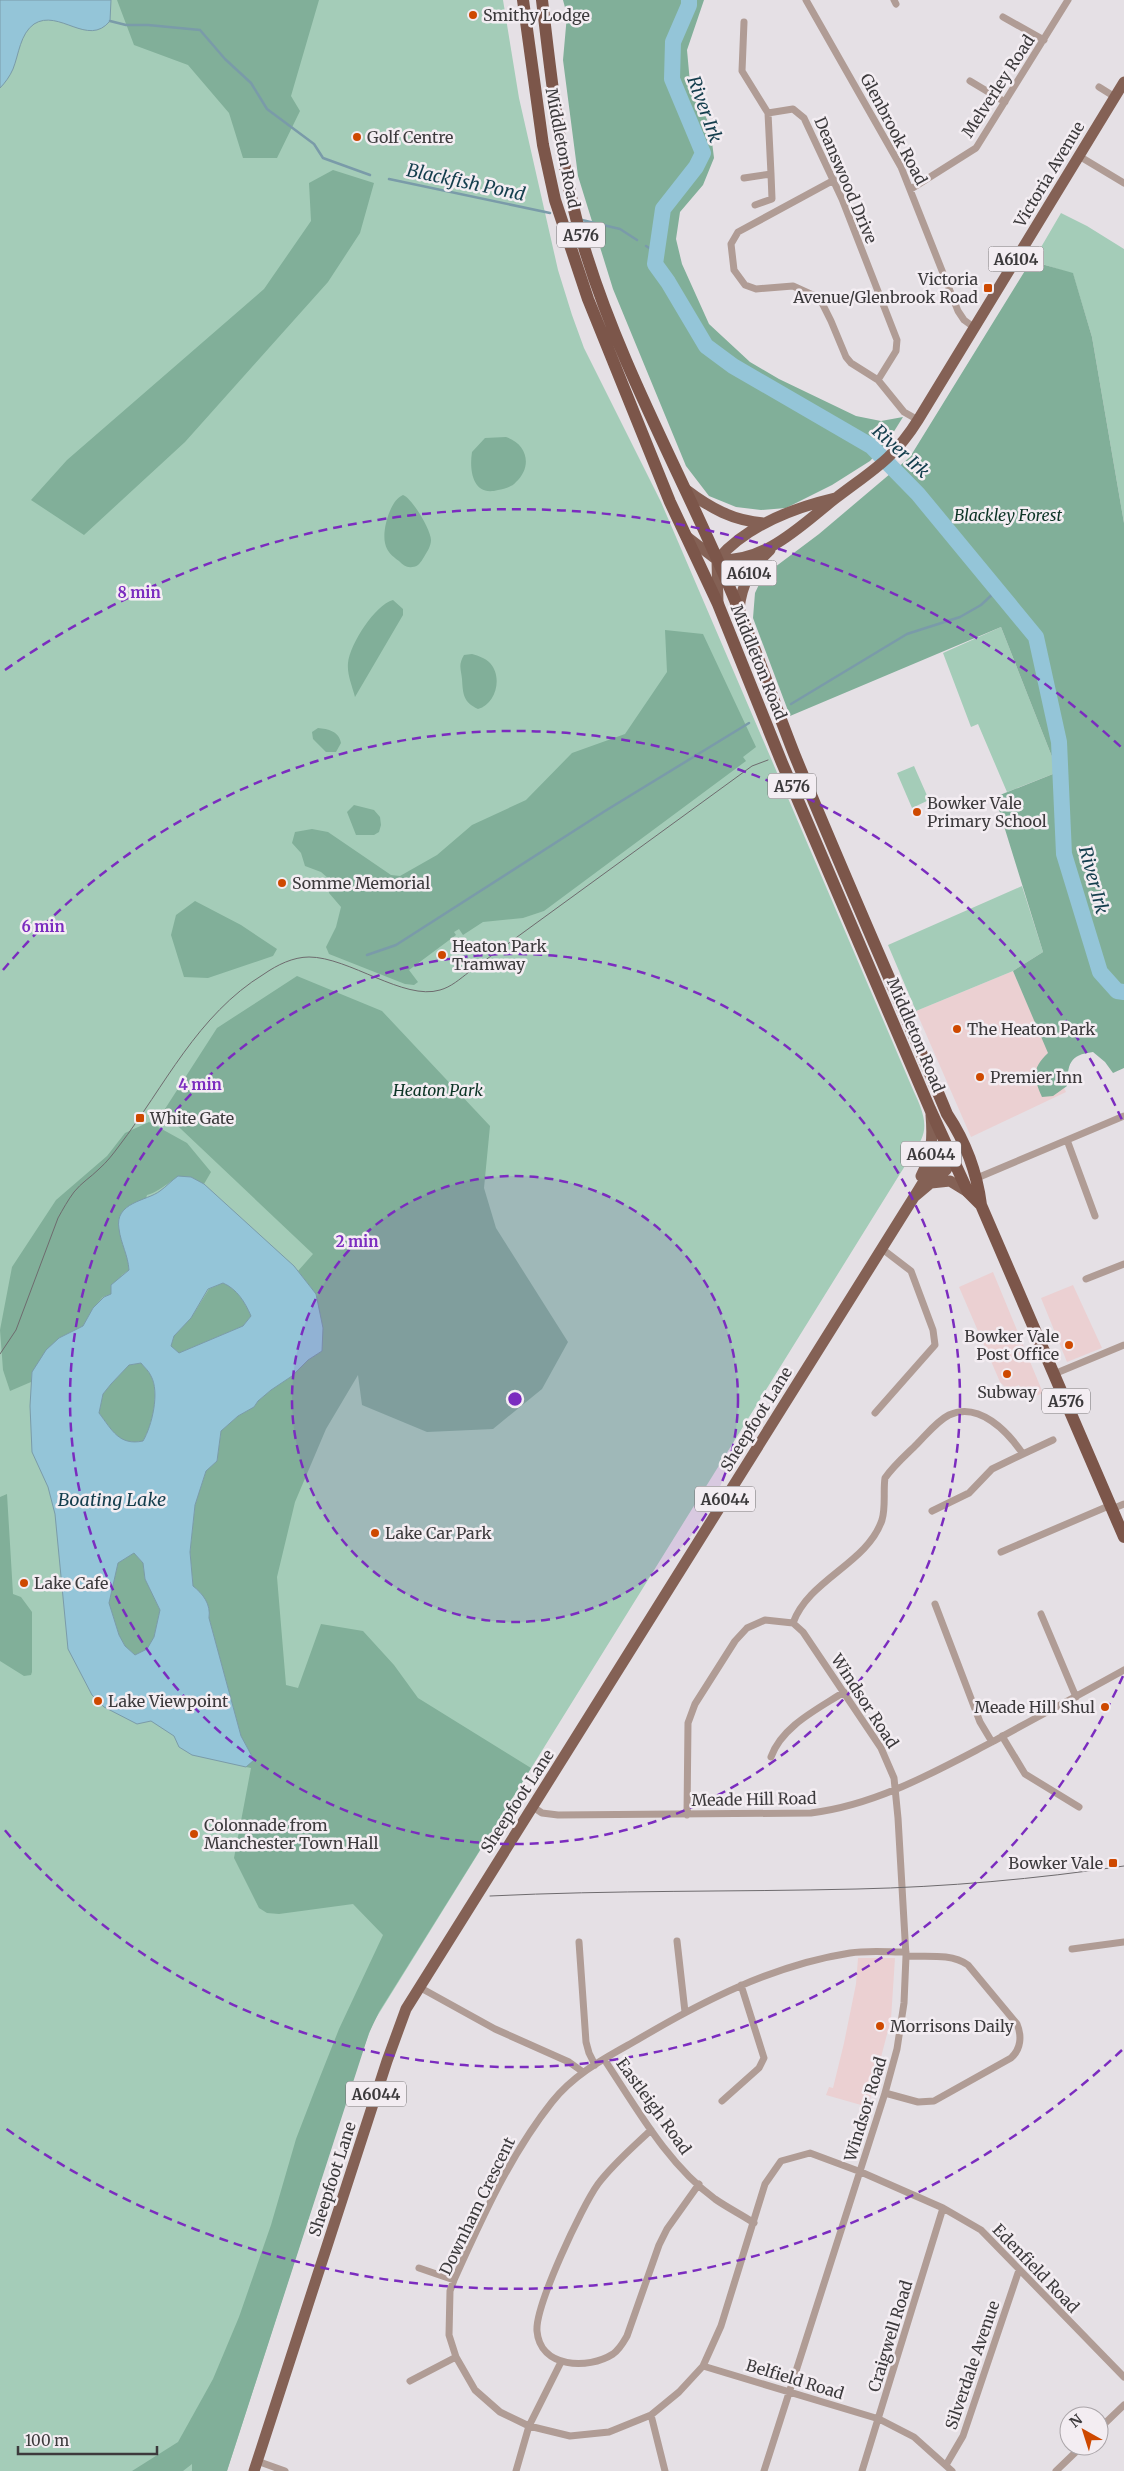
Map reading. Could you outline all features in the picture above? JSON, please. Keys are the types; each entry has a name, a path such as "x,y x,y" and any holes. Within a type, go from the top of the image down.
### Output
{"highway":[{"name":"Middleton Road","path":"523,0 543,145 554,200 595,316 686,536 718,604 782,763 930,1109 968,1192 981,1205"},
{"name":"Middleton Road","path":"542,0 560,144 570,197 585,250 606,308 683,488 739,609 796,757 947,1114 958,1131 978,1178 981,1205 1054,1374 1116,1506 1124,1536"},
{"path":"899,1036 902,1022 906,1017"},
{"name":"A576","path":"947,1114 948,1127 956,1149 953,1160"},
{"path":"953,1160 972,1166"}],"main road":[{"name":"Victoria Avenue","path":"836,498 880,467 908,436 1124,82"},
{"path":"683,488 724,514 744,521 767,524"},
{"name":"A6104","path":"717,560 742,537 811,504 836,498"},
{"name":"A6104","path":"739,609 741,592 746,578 758,562 775,546 813,519 836,498"},
{"name":"A6104","path":"686,536 717,560 747,557 775,546"},
{"path":"717,560 718,604"},
{"name":"Sheepfoot Lane","path":"914,1197 931,1156 932,1129 930,1109"},
{"name":"Sheepfoot Lane","path":"255,2466 387,2060 400,2023 419,1987 881,1248 936,1165 945,1160 953,1160"},
{"name":"Sheepfoot Lane","path":"914,1197 946,1170 953,1160"},
{"name":"A6044","path":"930,1184 943,1180 950,1181 968,1192"}],"street":[{"name":"Melverley Road","path":"911,189 976,148 1068,0"},
{"name":"Glenbrook Road","path":"809,1 901,167 958,311 964,320 975,328"},
{"path":"1003,17 1044,40"},
{"path":"744,22 742,71 768,113 772,174 772,199 755,206"},
{"path":"970,81 1005,102"},
{"path":"1099,87 1115,97"},
{"name":"Deanswood Drive","path":"768,113 793,109 801,114 834,180 897,340 896,351 878,380"},
{"path":"1079,156 1124,183"},
{"path":"744,178 772,174"},
{"path":"834,180 738,232 731,240 731,256 739,279 750,288 770,289 793,286 815,296 822,303 832,321 846,357 851,363 878,380 904,412 918,420"},
{"path":"978,1178 1124,1116"},
{"path":"1067,1140 1095,1216"},
{"path":"875,1413 935,1345 933,1330 911,1271 881,1248"},
{"path":"1086,1279 1124,1264"},
{"path":"1054,1374 1124,1345"},
{"path":"687,1815 688,1723 694,1704 735,1641 747,1628 765,1620 780,1620 793,1623 804,1602 866,1545 882,1519 885,1478 940,1422 951,1414 963,1413 984,1416 1002,1427 1012,1437 1023,1454"},
{"path":"932,1511 970,1493 992,1469 1053,1440"},
{"path":"1001,1552 1116,1506"},
{"path":"935,1604 980,1722 992,1742"},
{"path":"1041,1614 1076,1697"},
{"name":"Windsor Road","path":"764,2471 885,2094 897,2050 904,2003 906,1954 898,1818 893,1791 894,1778 885,1755 844,1692 803,1632 793,1623"},
{"name":"Meade Hill Road","path":"533,1807 542,1813 558,1816 811,1813 833,1810 893,1791 932,1774 1124,1670"},
{"path":"771,1757 774,1748 789,1730 844,1692"},
{"path":"1002,1736 1025,1774 1079,1807"},
{"path":"677,1941 685,2012"},
{"path":"579,1942 586,2042 595,2065"},
{"path":"1072,1949 1124,1942"},
{"name":"Downham Crescent","path":"860,2172 810,2153 781,2161 765,2184 721,2326 703,2366 679,2392 651,2415 609,2432 570,2436 529,2426 500,2412 475,2390 456,2357 449,2335 450,2291 487,2208 523,2142 553,2101 583,2072 604,2059 685,2012 740,1985 804,1963 851,1953 906,1954 944,1957 962,1961 1017,2024 1021,2032 1016,2054 934,2101 918,2102 885,2094"},
{"path":"722,2101 759,2068 764,2058 740,1985"},
{"path":"419,1987 496,2028 569,2062 583,2072"},
{"name":"Eastleigh Road","path":"604,2059 651,2130 674,2158 715,2198 754,2222"},
{"path":"651,2130 620,2158 597,2185 577,2222 537,2319 537,2332 542,2349 547,2355 561,2362 588,2363 612,2354 619,2348 627,2336 659,2246 667,2229 699,2184"},
{"name":"Edenfield Road","path":"860,2172 942,2208 981,2230 1124,2376"},
{"name":"Craigwell Road","path":"862,2471 942,2208"},
{"path":"418,2268 454,2280"},
{"name":"Silverdale Avenue","path":"949,2468 963,2436 1019,2270"},
{"path":"410,2381 456,2357"},
{"path":"516,2471 529,2426 561,2362"},
{"name":"Belfield Road","path":"703,2366 879,2419 914,2437 949,2468"},
{"path":"1109,2419 1124,2405"},
{"path":"651,2415 665,2471"},
{"path":"1056,2471 1072,2456"},
{"path":"255,2466 285,2471"}],"shaded area":[{"path":"1013,971 1066,1092 971,1137 916,1011"},
{"path":"993,1272 1043,1393 1026,1400 1019,1385 1008,1390 1000,1382 959,1287"},
{"path":"1073,1285 1102,1348 1067,1362 1041,1298"},
{"path":"858,1958 895,1958 891,2019 868,2107 826,2095 829,2087 833,2088 844,2043 856,1984"}],"green space":[{"name":"Heaton Park","path":"0,0 503,0 519,98 558,270 584,348 661,502 919,1104 924,1122 921,1140 373,2023 360,2058 227,2471 0,2471"},
{"path":"117,0 319,0 291,96 300,111 277,158 243,158 229,113 188,65 134,45"},
{"path":"563,0 704,0 687,50 690,83 710,126 714,158 703,185 680,212 676,239 682,264 709,324 750,362 779,379 856,416 881,421 903,417 888,441 870,461 832,485 786,508 761,510 736,507 709,496 686,466 613,289 578,176 563,60 567,15"},
{"path":"333,170 374,183 360,233 328,282 185,442 84,535 31,500 67,460 264,289 311,221 309,183"},
{"path":"1061,213 1087,226 1124,249 1124,523 1092,337 1073,274 1033,261"},
{"name":"Blackley Forest","path":"1031,261 1073,273 1092,337 1124,523 1124,1068 1113,1073 1105,1062 1093,1052 1079,1055 1074,1058 1069,1066 1067,1086 1053,1096 1042,1097 1037,1084 1036,1073 1039,1063 1048,1053 1013,971 1043,952 995,797 1058,772 1001,627 790,716 753,618 755,593 763,576 819,534 910,457"},
{"path":"506,437 513,440 523,450 526,463 525,469 514,484 510,486 490,491 483,490 474,481 471,467 472,452 485,438"},
{"path":"403,495 407,497 420,515 428,529 431,540 430,547 423,559 414,567 405,566 388,551 384,537 391,509 398,498"},
{"path":"393,600 403,609 403,615 355,697 348,667 353,646 371,617 386,603"},
{"path":"1001,627 1058,772 1007,792 978,724 971,727 943,653"},
{"path":"665,630 703,634 756,747 743,757 746,761 544,911 523,918 483,922 463,935 459,929 454,932 456,935 409,970 418,982 414,985 405,984 329,954 326,947 336,927 341,907 329,893 329,879 321,872 305,866 301,853 292,843 295,832 312,829 328,832 391,875 400,876 437,855 472,825 526,800 572,753 625,734 667,672"},
{"path":"472,654 482,657 490,663 494,669 497,682 496,689 489,702 478,709 469,703 465,697 460,664 464,655"},
{"path":"318,728 329,730 338,736 341,743 336,752 326,752 313,739 312,732"},
{"path":"914,766 929,800 912,808 897,773"},
{"path":"354,805 374,810 380,817 381,825 379,832 374,835 356,835 347,812"},
{"path":"1022,886 1043,952 1013,971 916,1011 888,945"},
{"path":"195,901 241,925 277,949 273,956 208,978 184,977 171,935 176,915"},
{"path":"297,976 382,1011 490,1126 484,1188 496,1228 568,1342 542,1389 493,1429 427,1432 362,1405 358,1375 326,1429 295,1502 277,1577 286,1685 298,1688 321,1624 363,1631 394,1665 418,1698 531,1768 379,2012 369,2033 227,2471 192,2471 192,2464 183,2471 132,2471 178,2442 213,2379 239,2317 271,2225 296,2139 339,2029 383,1935 353,1904 279,1914 267,1913 259,1908 234,1858 251,1768 246,1767 254,1760 241,1736 209,1618 209,1608 203,1596 193,1586 190,1552 195,1505 206,1471 217,1461 221,1431 238,1416 254,1407 271,1390 292,1376 308,1360 322,1351 316,1294 298,1271 313,1254 163,1112 217,1028"},
{"path":"149,1122 187,1143 211,1172 204,1184 194,1179 179,1177 147,1195 128,1255 129,1270 122,1275 111,1294 103,1297 93,1308 83,1326 59,1338 32,1372 31,1382 10,1391 3,1370 0,1330 12,1267 56,1200 107,1156 125,1133"},
{"path":"223,1283 240,1296 251,1316 243,1326 179,1353 171,1346 174,1336 191,1318 209,1289"},
{"path":"141,1363 150,1374 154,1383 155,1400 152,1418 146,1435 143,1441 135,1442 117,1436 99,1413 103,1394 111,1384 129,1365"},
{"path":"7,1494 13,1594 21,1597 32,1612 32,1672 31,1675 24,1676 0,1661 0,1497"},
{"path":"134,1553 143,1563 145,1579 160,1610 154,1637 147,1649 135,1655 125,1646 119,1635 109,1603 118,1563"}],"water":[{"path":"0,0 111,0 110,21 101,28 92,31 53,21 44,20 34,24 29,28 20,45 12,72 0,88"},
{"name":"Boating Lake","path":"178,1176 191,1177 204,1184 294,1266 316,1294 323,1328 322,1351 308,1360 292,1376 271,1390 254,1407 238,1416 221,1431 217,1461 206,1471 195,1505 190,1552 193,1586 203,1596 209,1608 209,1618 241,1736 254,1760 246,1767 192,1755 179,1747 174,1736 151,1721 137,1724 104,1707 92,1695 68,1649 55,1514 48,1487 32,1452 30,1406 32,1372 46,1350 59,1338 83,1326 93,1308 104,1297 111,1294 111,1285 129,1270 119,1229 121,1213 133,1204 160,1191","holes":["223,1283 240,1296 251,1316 243,1326 179,1353 171,1346 174,1336 191,1318 208,1289","141,1363 149,1372 154,1383 154,1409 143,1441 135,1442 122,1439 112,1431 99,1413 103,1394 129,1365","134,1553 143,1563 145,1579 160,1610 154,1637 147,1649 135,1655 125,1646 119,1635 109,1603 118,1563"]}],"waterway":[{"name":"River Irk","path":"689,0 689,5 673,42 672,79 703,153 696,167 663,209 655,264 668,282 706,346 733,366 871,446 918,494 1036,637 1059,742 1064,854 1100,972 1117,991 1124,992"},
{"name":"Blackfish Pond","path":"110,21 126,25 200,30 225,59 251,83 267,109 314,144 323,158 370,175"},
{"name":"Blackfish Pond","path":"389,179 550,213"},
{"name":"Blackfish Pond","path":"582,220 620,229 637,240"},
{"path":"646,246 656,252"},
{"path":"791,704 907,634 960,617 981,605 997,590"},
{"path":"367,955 396,945 605,811 749,723"}],"tram line":[{"path":"0,1354 16,1330 58,1218 70,1198 110,1158 201,1031 240,991 280,965 297,958 309,957 341,964 410,989 426,992 444,989 459,980 752,766 768,760"},
{"path":"490,1896 890,1888 1058,1875 1124,1866"}],"place":[{"name":"Smithy Lodge","path":"473,15"},
{"name":"Golf Centre","path":"357,137"},
{"name":"Victoria Avenue/Glenbrook Road","path":"988,288"},
{"name":"Bowker Vale Primary School","path":"917,812"},
{"name":"Somme Memorial","path":"282,883"},
{"name":"Heaton Park Tramway","path":"442,955"},
{"name":"The Heaton Park","path":"957,1029"},
{"name":"Premier Inn","path":"980,1077"},
{"name":"White Gate","path":"140,1118"},
{"name":"Bowker Vale Post Office","path":"1069,1345"},
{"name":"Subway","path":"1007,1374"},
{"name":"Lake Car Park","path":"375,1533"},
{"name":"Lake Cafe","path":"24,1583"},
{"name":"Lake Viewpoint","path":"98,1701"},
{"name":"Meade Hill Shul","path":"1105,1707"},
{"name":"Colonnade from Manchester Town Hall","path":"194,1834"},
{"name":"Bowker Vale","path":"1113,1863"},
{"name":"Morrisons Daily","path":"880,2026"}]}
